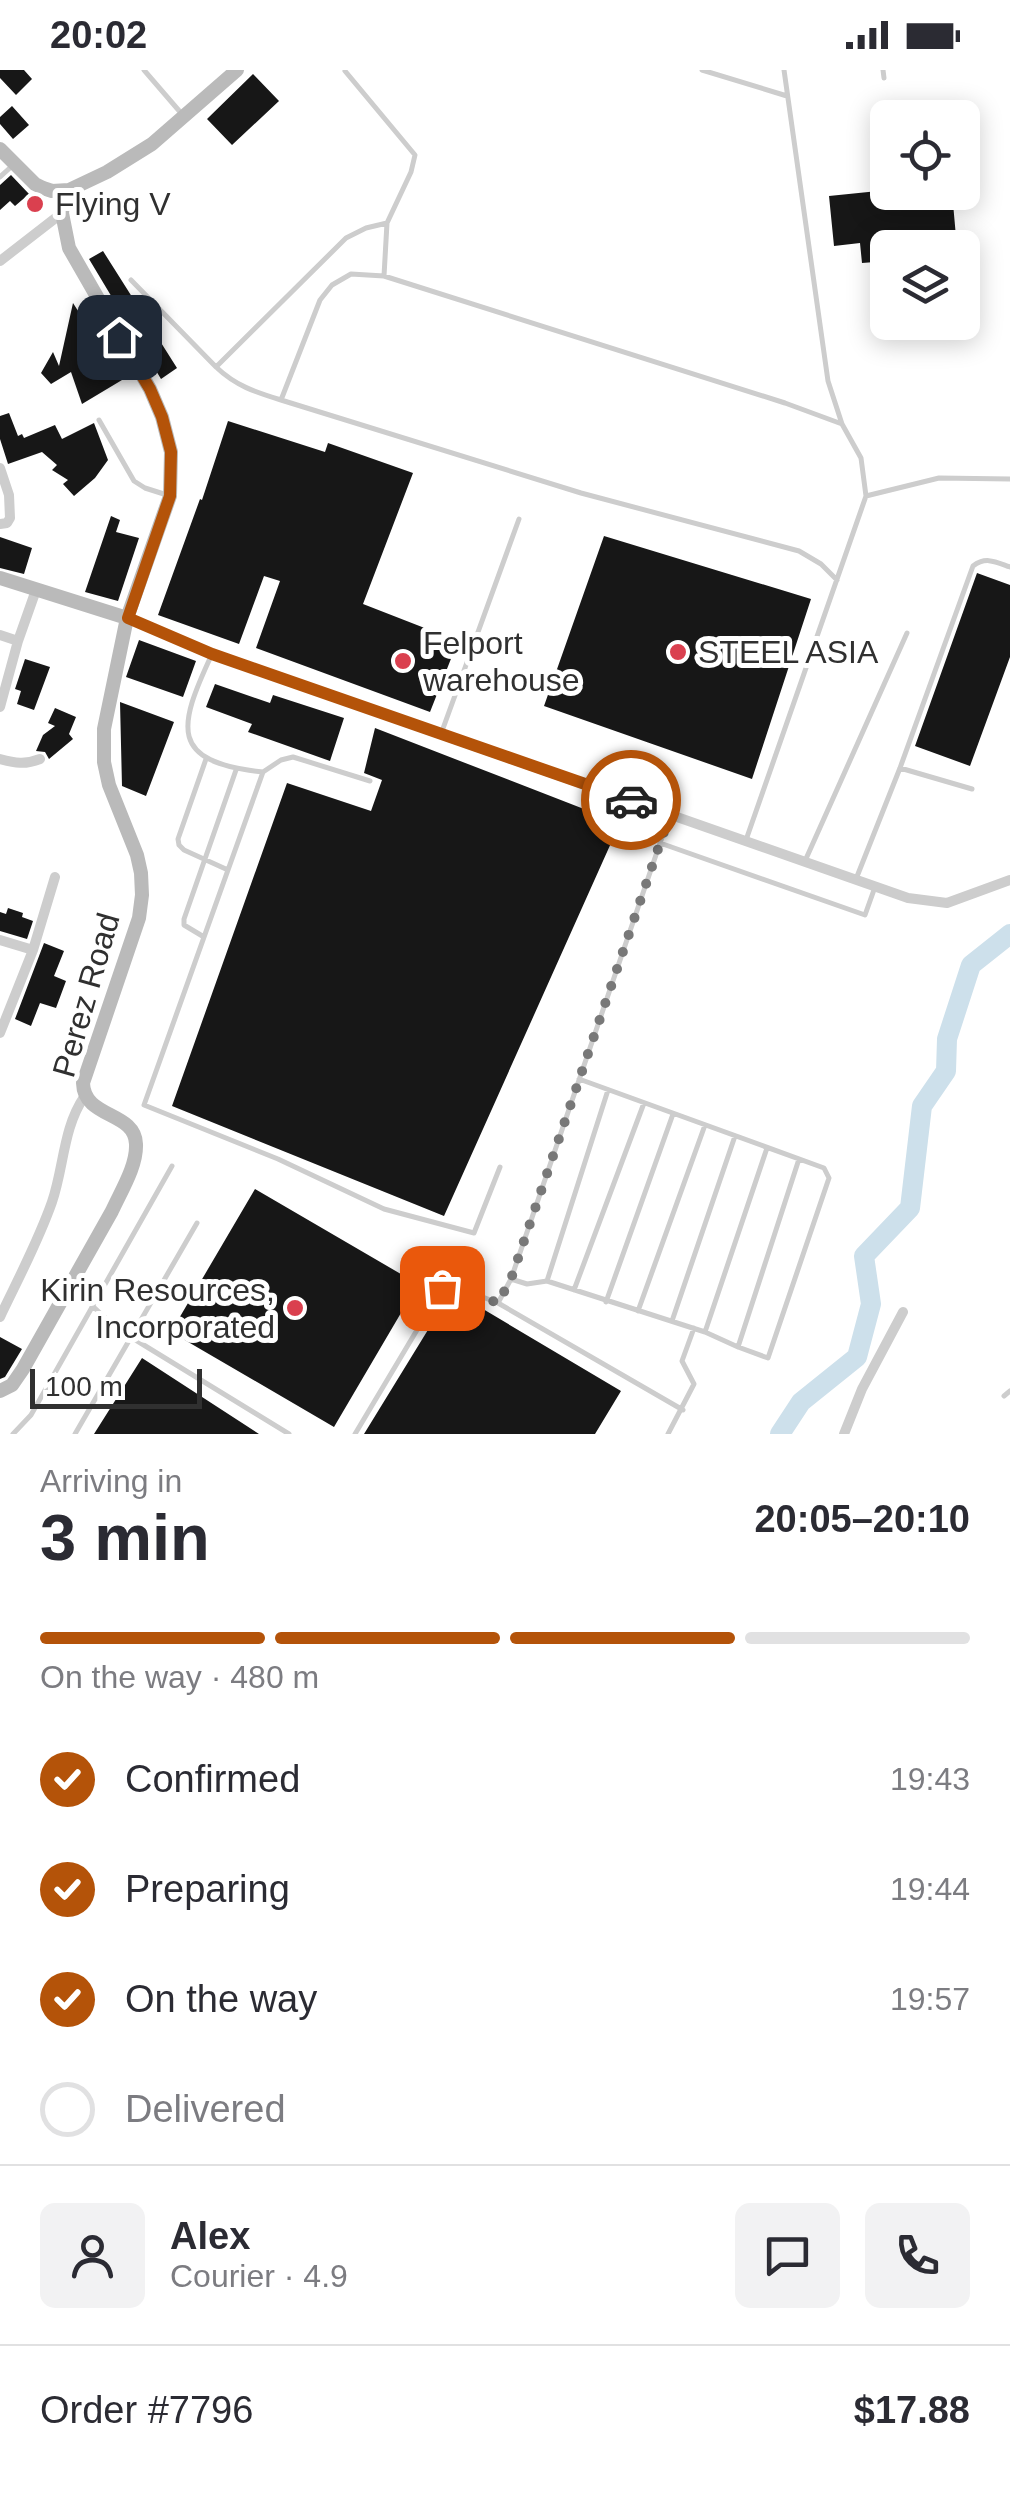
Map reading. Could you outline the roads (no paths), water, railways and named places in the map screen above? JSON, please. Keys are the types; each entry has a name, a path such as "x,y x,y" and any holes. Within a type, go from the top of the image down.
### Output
{"street":[{"path":"1,151 43,188 69,190 152,144 237,70"},
{"path":"0,261 62,212 69,190"},
{"name":"Perez Road","path":"0,1391 18,1378 68,1289 124,1186 136,1148 136,1140 125,1124 84,1097 85,1076 139,918 142,895 137,855 109,785 104,729 128,618 170,496 171,452 150,389 69,248 62,212"},
{"path":"0,468 10,495 10,518 3,523"},
{"path":"0,578 128,618 212,654 908,898 947,902 1010,880"},
{"path":"0,706 36,590"},
{"path":"0,636 18,641"},
{"path":"0,759 18,764 40,759"},
{"path":"0,1033 33,950 55,877"},
{"path":"0,940 33,950"},
{"path":"0,993 16,998"},
{"path":"0,1318 46,1218 69,1124 84,1097"},
{"path":"844,1434 862,1389 903,1312"}],"lane":[{"path":"144,70 184,117"},
{"path":"702,70 788,96"},
{"path":"746,840 866,496 861,458 842,424 828,381 784,70"},
{"path":"883,70 884,78"},
{"path":"344,71 415,155 387,223 384,276"},
{"path":"0,177 14,164"},
{"path":"216,367 346,238 387,223"},
{"path":"281,400 320,300 332,285 351,274 384,276 842,424"},
{"path":"132,280 216,367 246,390 581,493 798,551 821,564 837,580"},
{"path":"98,420 134,481 170,496"},
{"path":"866,496 939,478 1010,479"},
{"path":"441,734 518,519"},
{"path":"856,880 973,566 980,560 992,560 1010,567"},
{"path":"805,861 907,633"},
{"path":"212,654 186,716 187,736 206,759 236,769 263,772"},
{"path":"370,781 293,757 263,772 144,1105 278,1159 384,1209 474,1233 500,1167"},
{"path":"206,759 178,839 184,850 228,870"},
{"path":"900,768 972,790"},
{"path":"204,937 184,925 236,769"},
{"path":"498,1303 511,1279 670,814"},
{"path":"660,843 865,915 875,886"},
{"path":"511,1279 527,1284 547,1281 694,1328 768,1358 829,1178 824,1168 578,1079"},
{"path":"547,1281 608,1090"},
{"path":"574,1290 644,1103"},
{"path":"606,1302 673,1114"},
{"path":"638,1311 705,1125"},
{"path":"672,1321 735,1136"},
{"path":"705,1332 767,1148"},
{"path":"738,1347 799,1160"},
{"path":"13,1434 31,1415 172,1166"},
{"path":"75,1434 197,1223"},
{"path":"355,1434 442,1288 457,1287 498,1303 683,1410"},
{"path":"68,1289 131,1338 289,1434"},
{"path":"668,1434 694,1384 682,1361 694,1328"},
{"path":"1004,1396 1010,1390"}],"waterway":[{"path":"780,1434 801,1402 857,1357 871,1304 864,1256 910,1208 922,1106 946,1071 947,1039 971,965 1010,934"}],"place":[{"name":"Flying V","path":"35,204"},
{"name":"STEEL ASIA","path":"678,652"},
{"name":"Felport warehouse","path":"403,661"},
{"name":"Kirin Resources, Incorporated","path":"295,1308"}]}
